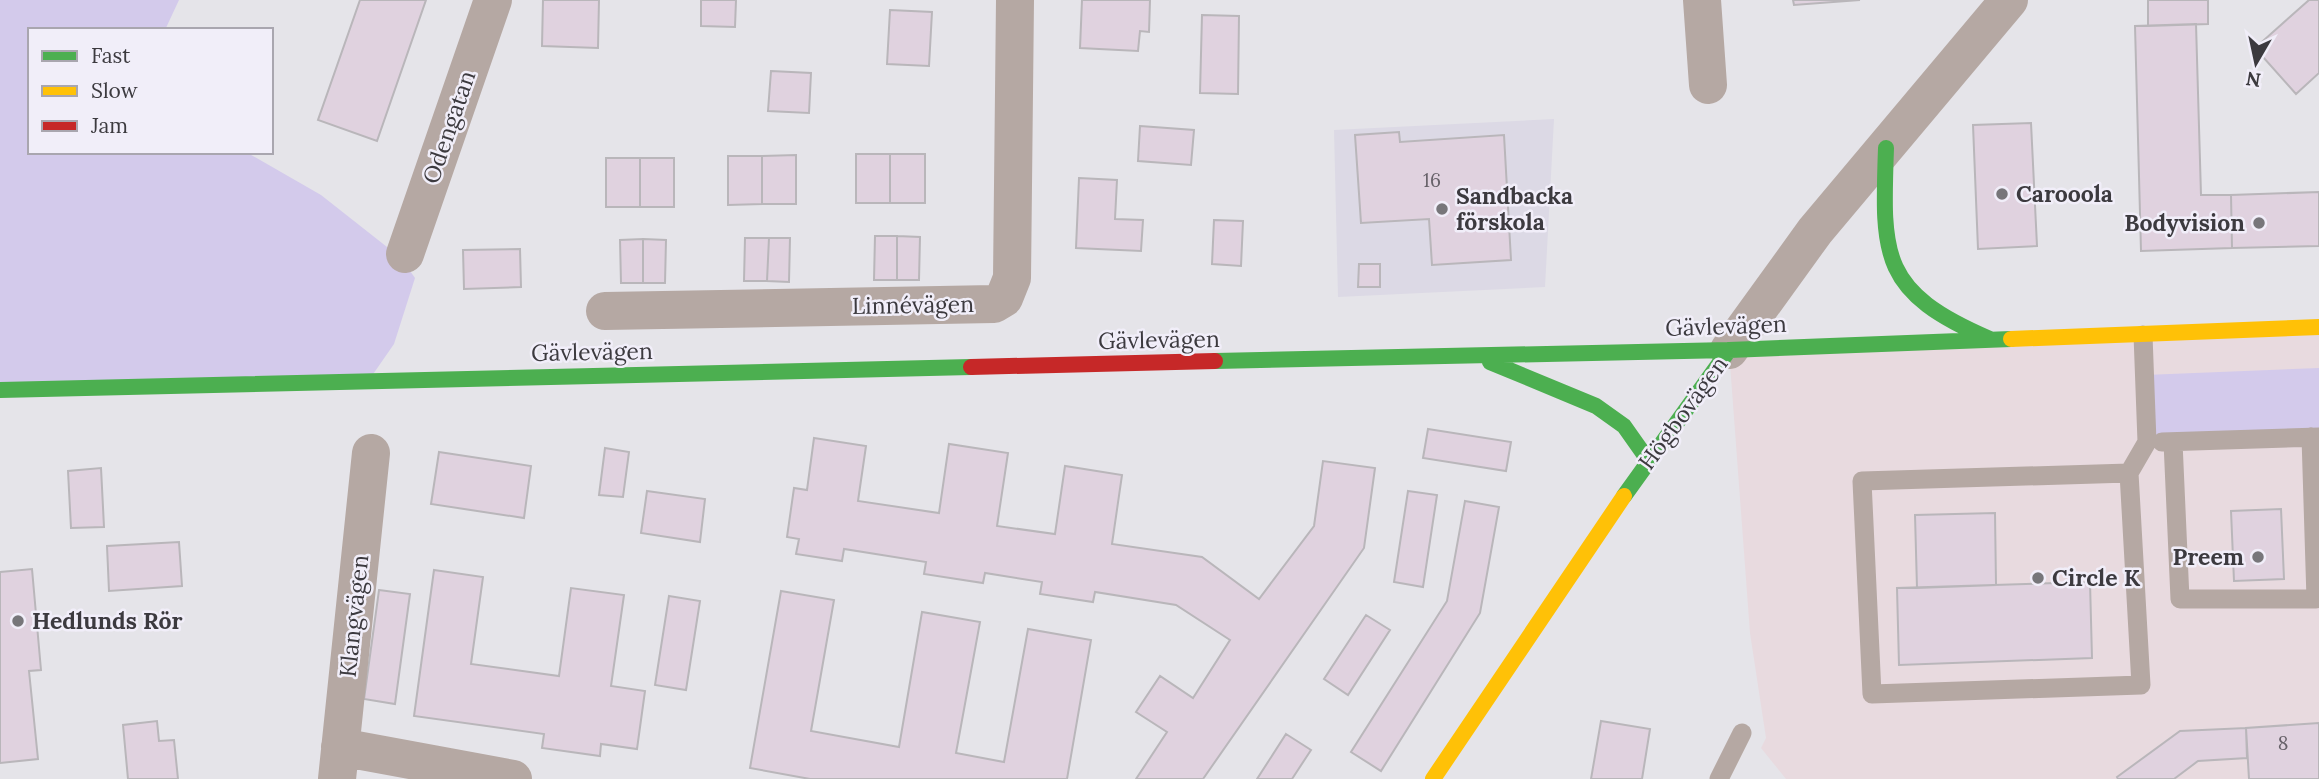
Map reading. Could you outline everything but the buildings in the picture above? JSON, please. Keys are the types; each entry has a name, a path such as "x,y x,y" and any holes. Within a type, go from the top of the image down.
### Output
{"main road":[{"path":"1885,148 1887,243 1894,266 1908,288 1930,306 1955,324 1992,340"},
{"name":"Gävlevägen","path":"0,390 1729,350 2319,327"},
{"name":"Högbovägen","path":"1433,779 1648,460 1729,350"},
{"path":"1474,355 1596,406 1624,426 1648,460"}],"street":[{"name":"Odengatan","path":"405,254 494,0"},
{"name":"Linnévägen","path":"605,311 994,304 1000,300 1007,292 1012,278 1015,0"},
{"path":"1702,0 1709,85"},
{"name":"Högbovägen","path":"1729,350 1815,231 2009,0"},
{"name":"Klangvägen","path":"338,763 371,453"},
{"path":"338,763 513,779"}],"lane":[{"path":"2129,472 1862,481 1872,695 2141,685 2129,472 2147,442 2143,335"},
{"path":"2147,442 2315,437 2316,599 2180,599 2173,442"},
{"path":"1719,779 1742,733"}],"shaded area":[{"path":"0,0 179,0 166,28 28,28 28,154 249,154 321,195 401,258 415,278 394,344 369,380 0,391"},
{"name":"Sandbacka förskola","path":"1554,119 1545,287 1338,297 1334,130"},
{"path":"2319,326 2319,779 1786,779 1761,748 1766,738 1750,633 1729,350"},
{"path":"2319,368 2319,436 2147,442 2145,375"}],"traffic: fast":[{"path":"1886,148 1885,218 1888,244 1896,267 1908,287 1927,305 1954,322 1990,339"},
{"path":"1215,361 1729,350 2011,339"},
{"path":"1624,496 1729,350"},
{"path":"1490,362 1596,406 1624,426 1648,460"},
{"path":"0,390 971,367"}],"traffic: slow":[{"path":"2011,339 2319,327"},
{"path":"1433,779 1624,496"}],"traffic: jam":[{"path":"971,367 1215,361"}],"place":[{"name":"Carooola","path":"2002,194"},
{"name":"Sandbacka förskola","path":"1442,209"},
{"name":"Bodyvision","path":"2259,223"},
{"name":"Preem","path":"2258,557"},
{"name":"Circle K","path":"2038,578"},
{"name":"Hedlunds Rör","path":"18,621"}]}
